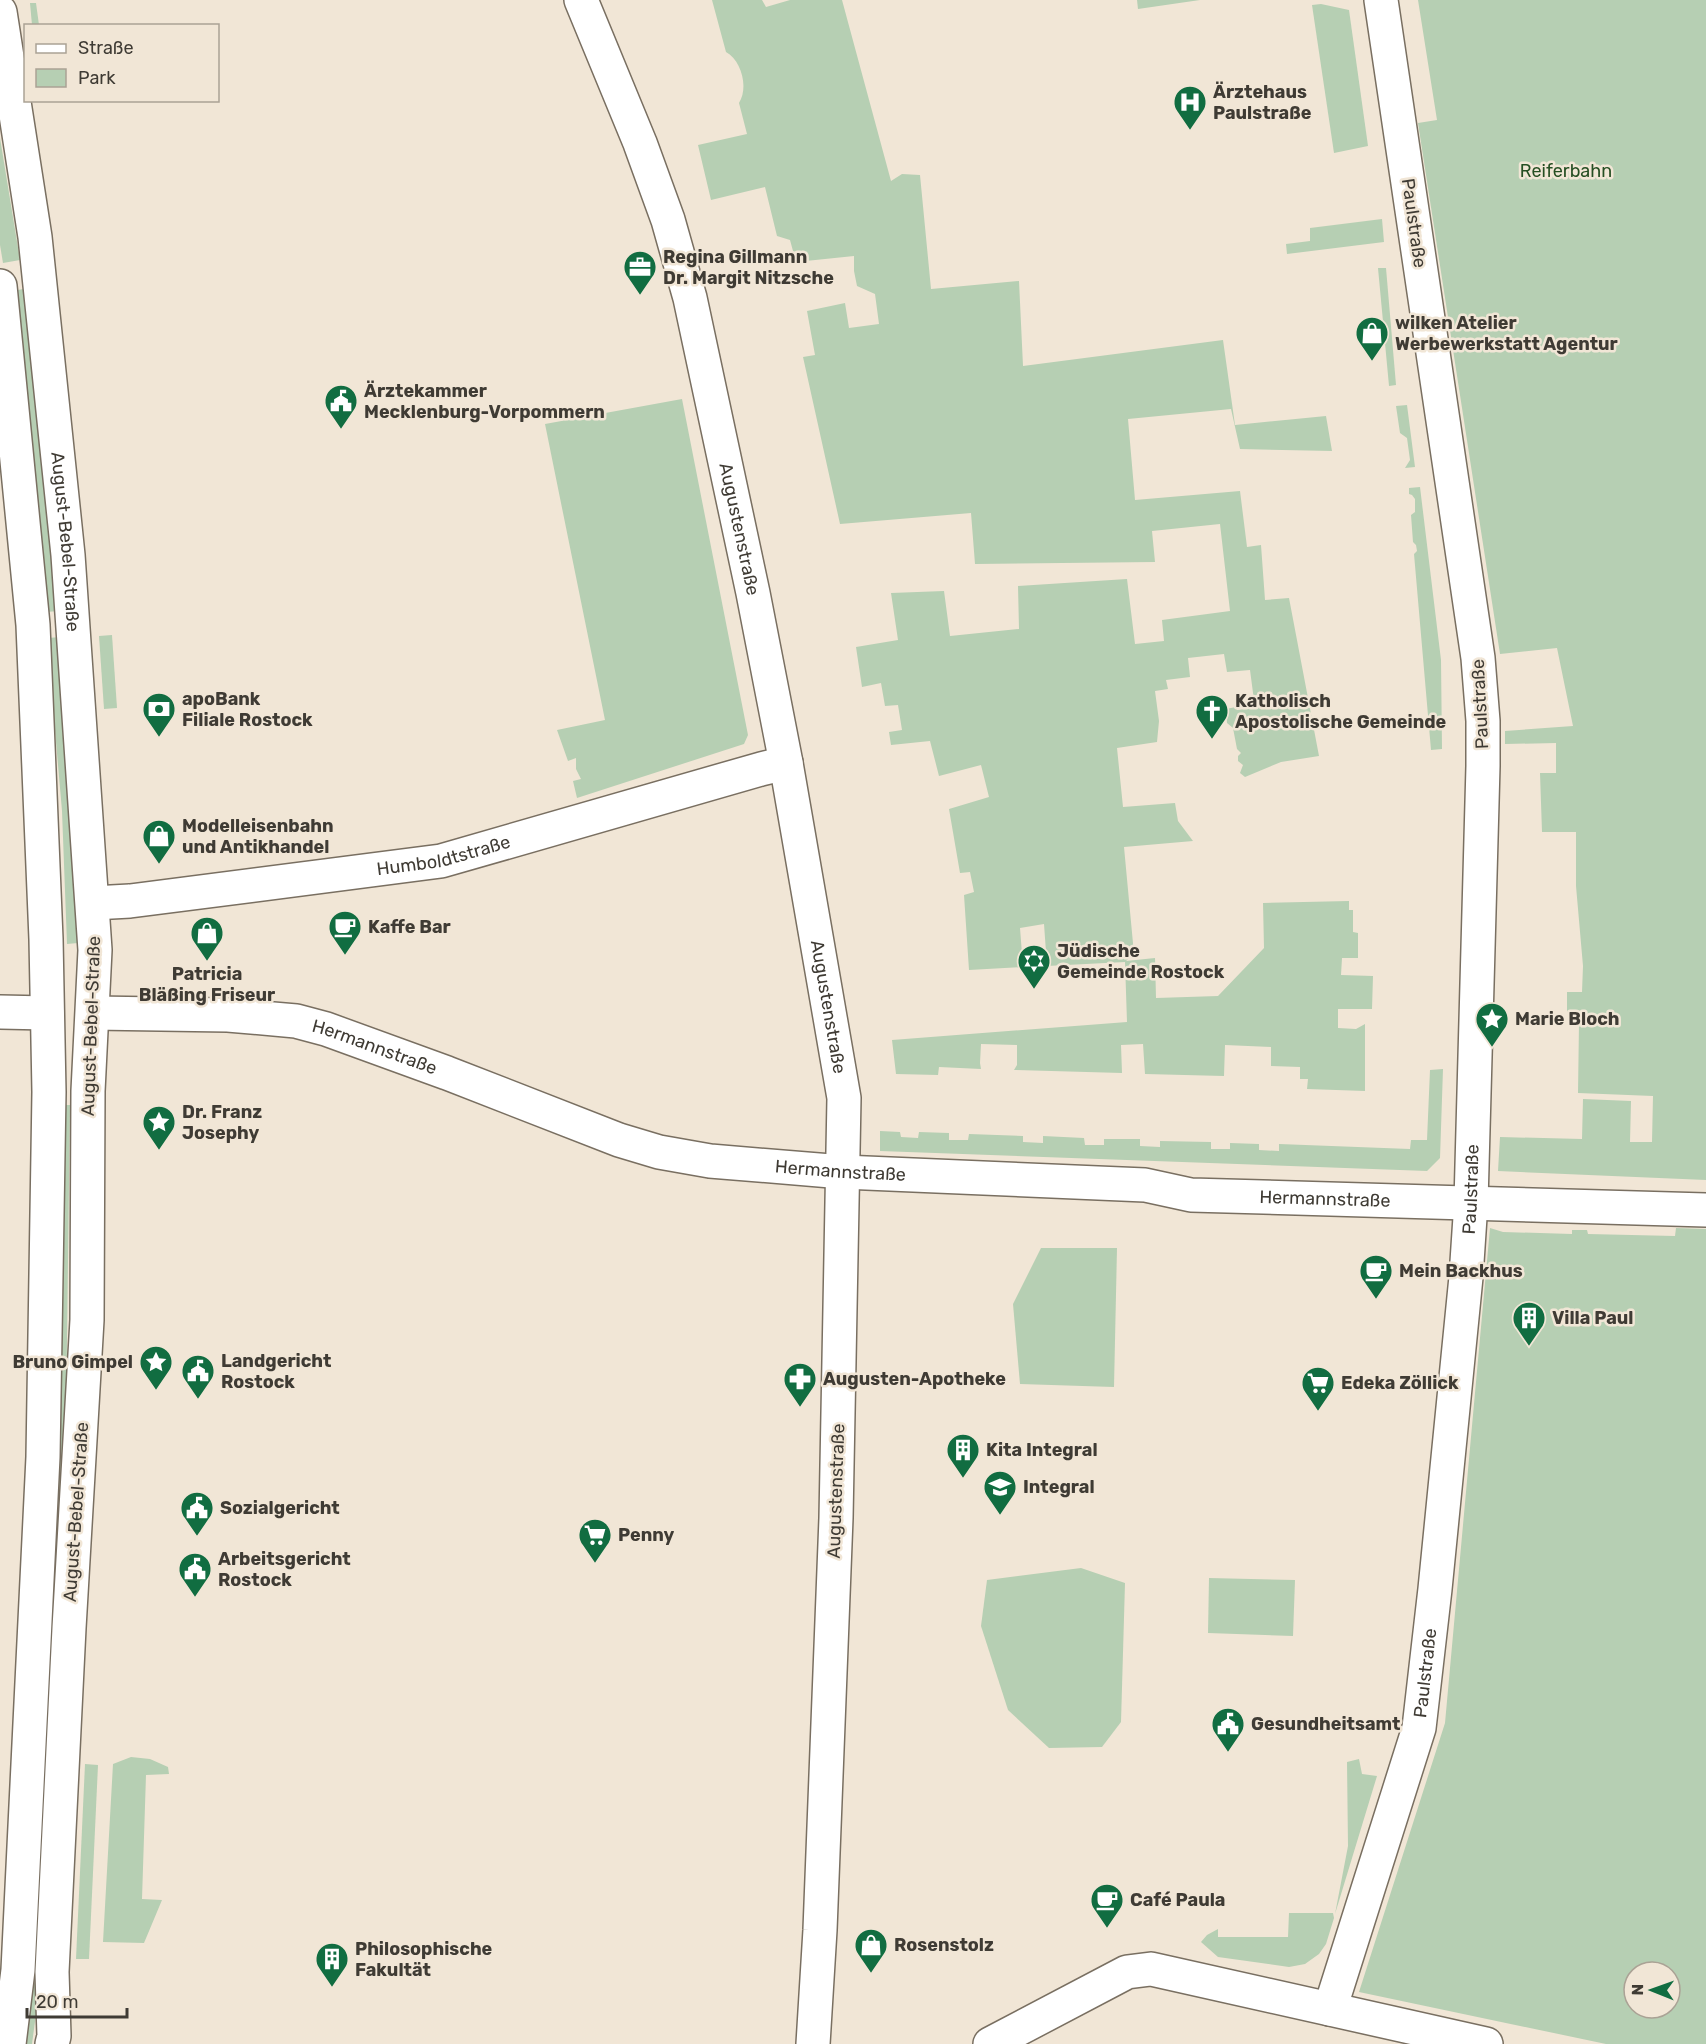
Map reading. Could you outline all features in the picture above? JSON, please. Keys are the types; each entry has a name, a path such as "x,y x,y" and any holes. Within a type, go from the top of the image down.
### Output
{"street":[{"name":"Augustenstraße","path":"581,0 640,143 660,198 690,298 753,594 786,763 844,1098 836,1518 820,1930 813,2044"},
{"name":"Paulstraße","path":"1330,2008 1419,1728 1435,1589 1471,1202 1484,721 1478,658 1381,0"},
{"name":"August-Bebel-Straße","path":"0,12 35,237 68,555 93,903 93,1014 88,1102 87,1320 69,1616 52,1972 54,2036 52,2044"},
{"name":"August-Bebel-Straße","path":"0,286 33,625 46,939 48,1116 43,1456 18,1970 9,2044"},
{"name":"Humboldtstraße","path":"93,903 130,901 441,861 786,763"},
{"name":"Hermannstraße","path":"0,1012 228,1015 296,1021 348,1037 619,1140 659,1152 710,1161 843,1172 1145,1185 1191,1195 1706,1210"},
{"path":"990,2044 1127,1972 1151,1968 1486,2044"}],"green space":[{"path":"712,0 762,0 766,7 790,0 842,0 891,181 902,174 920,175 931,289 1019,281 1023,366 1223,340 1235,425 1326,416 1332,451 1240,449 1231,409 1128,419 1135,500 1240,491 1247,547 1261,545 1265,600 1289,598 1319,756 1281,762 1245,777 1240,773 1243,765 1238,761 1238,756 1241,753 1237,749 1233,728 1227,723 1226,709 1255,708 1250,670 1227,672 1224,654 1188,658 1190,677 1166,680 1168,689 1155,691 1159,721 1157,742 1117,748 1123,807 1175,803 1178,821 1193,841 1124,847 1134,954 1126,961 1155,958 1156,998 1218,996 1264,948 1263,903 1349,901 1349,910 1353,910 1353,932 1358,933 1358,958 1342,958 1341,975 1373,976 1372,1009 1338,1009 1338,1028 1356,1029 1365,1024 1365,1091 1307,1089 1308,1079 1300,1079 1300,1067 1271,1066 1271,1047 1225,1045 1224,1076 1145,1074 1143,1044 1121,1045 1122,1073 1014,1070 1017,1065 1017,1045 981,1044 981,1069 939,1067 938,1075 896,1074 892,1040 1127,1022 1125,962 1047,966 1044,924 1020,928 1023,967 969,970 964,895 974,892 970,872 960,873 949,809 989,797 981,765 939,776 930,741 891,745 889,732 902,730 898,705 885,706 881,683 862,687 856,647 898,640 891,593 944,591 950,636 1019,629 1018,586 1127,579 1135,644 1164,641 1162,620 1230,611 1220,524 1152,531 1155,562 975,564 971,513 840,524 803,357 815,355 807,311 845,303 849,328 879,324 875,294 857,286 854,256 796,262 790,240 777,236 765,187 711,200 698,145 747,134 739,103 743,89 742,74 736,61 726,52"},
{"path":"1137,0 1200,0 1138,9"},
{"name":"Reiferbahn","path":"1418,0 1706,0 1706,1180 1498,1171 1500,1137 1582,1139 1583,1099 1631,1101 1630,1142 1652,1142 1653,1096 1578,1093 1579,1023 1567,1021 1567,992 1582,992 1583,966 1576,886 1576,832 1542,832 1540,773 1556,773 1556,743 1505,744 1505,731 1573,726 1557,648 1500,654 1418,123 1437,120"},
{"path":"30,3 36,3 39,24 32,24"},
{"path":"1321,4 1349,10 1368,146 1334,153 1312,5"},
{"path":"0,138 20,260 3,263 0,245"},
{"path":"1382,219 1384,242 1287,254 1286,244 1310,241 1310,228"},
{"path":"1378,268 1386,268 1396,385 1389,386"},
{"path":"28,288 60,611 45,612 13,291"},
{"path":"682,399 748,735 744,744 577,798 573,781 581,779 576,769 576,758 568,761 557,730 605,720 545,424"},
{"path":"1407,405 1415,467 1405,468 1410,460 1407,438 1400,433 1396,406"},
{"path":"1420,487 1441,660 1442,749 1431,750 1414,554 1417,551 1413,542 1411,515 1415,512 1415,499 1409,494 1409,488"},
{"path":"112,635 117,708 104,709 99,636"},
{"path":"62,637 74,816 78,943 67,944 62,811 47,638"},
{"path":"1443,1069 1440,1158 1427,1171 880,1151 880,1131 900,1132 901,1137 918,1138 919,1132 949,1133 949,1140 968,1140 969,1134 1023,1136 1023,1142 1043,1143 1043,1136 1084,1138 1085,1145 1104,1145 1104,1139 1140,1139 1140,1146 1160,1147 1160,1141 1211,1142 1211,1149 1230,1149 1230,1143 1259,1144 1259,1150 1279,1151 1279,1144 1410,1149 1411,1140 1427,1140 1430,1070"},
{"path":"58,1105 70,1105 65,1497 57,1630 49,1631"},
{"path":"1490,1228 1503,1232 1572,1234 1572,1230 1587,1230 1588,1234 1675,1236 1676,1228 1706,1229 1706,2044 1606,2044 1359,1992 1445,1723"},
{"path":"1041,1248 1117,1248 1114,1387 1020,1384 1013,1304"},
{"path":"1081,1568 1125,1583 1121,1722 1102,1747 1049,1748 1008,1710 981,1626 987,1580"},
{"path":"1209,1578 1295,1580 1293,1636 1208,1633"},
{"path":"131,1757 150,1759 168,1767 169,1774 146,1775 142,1899 162,1900 144,1943 103,1942 113,1764"},
{"path":"1359,1759 1362,1774 1377,1776 1335,1914 1348,1846 1347,1762"},
{"path":"85,1764 98,1765 89,1959 76,1959"},
{"path":"1289,1913 1333,1913 1334,1918 1326,1944 1319,1954 1305,1964 1289,1967 1218,1957 1201,1942 1207,1935 1218,1929 1218,1937 1288,1937"},
{"path":"24,1982 40,1984 32,2044 16,2044"}],"place":[{"name":"Ärztehaus Paulstraße","path":"1190,131"},
{"name":"Regina Gillmann Dr. Margit Nitzsche","path":"640,296"},
{"name":"wilken Atelier Werbewerkstatt Agentur","path":"1372,362"},
{"name":"Ärztekammer Mecklenburg-Vorpommern","path":"341,430"},
{"name":"apoBank Filiale Rostock","path":"159,738"},
{"name":"Katholisch Apostolische Gemeinde","path":"1212,740"},
{"name":"Modelleisenbahn und Antikhandel","path":"159,865"},
{"name":"Kaffe Bar","path":"345,956"},
{"name":"Patricia Bläßing Friseur","path":"207,962"},
{"name":"Jüdische Gemeinde Rostock","path":"1034,990"},
{"name":"Marie Bloch","path":"1492,1048"},
{"name":"Dr. Franz Josephy","path":"159,1151"},
{"name":"Mein Backhus","path":"1376,1300"},
{"name":"Villa Paul","path":"1529,1347"},
{"name":"Bruno Gimpel","path":"156,1391"},
{"name":"Landgericht Rostock","path":"198,1400"},
{"name":"Augusten-Apotheke","path":"800,1408"},
{"name":"Edeka Zöllick","path":"1318,1412"},
{"name":"Kita Integral","path":"963,1479"},
{"name":"Integral","path":"1000,1516"},
{"name":"Sozialgericht","path":"197,1537"},
{"name":"Penny","path":"595,1564"},
{"name":"Arbeitsgericht Rostock","path":"195,1598"},
{"name":"Gesundheitsamt","path":"1228,1753"},
{"name":"Café Paula","path":"1107,1929"},
{"name":"Rosenstolz","path":"871,1974"},
{"name":"Philosophische Fakultät","path":"332,1988"}]}
